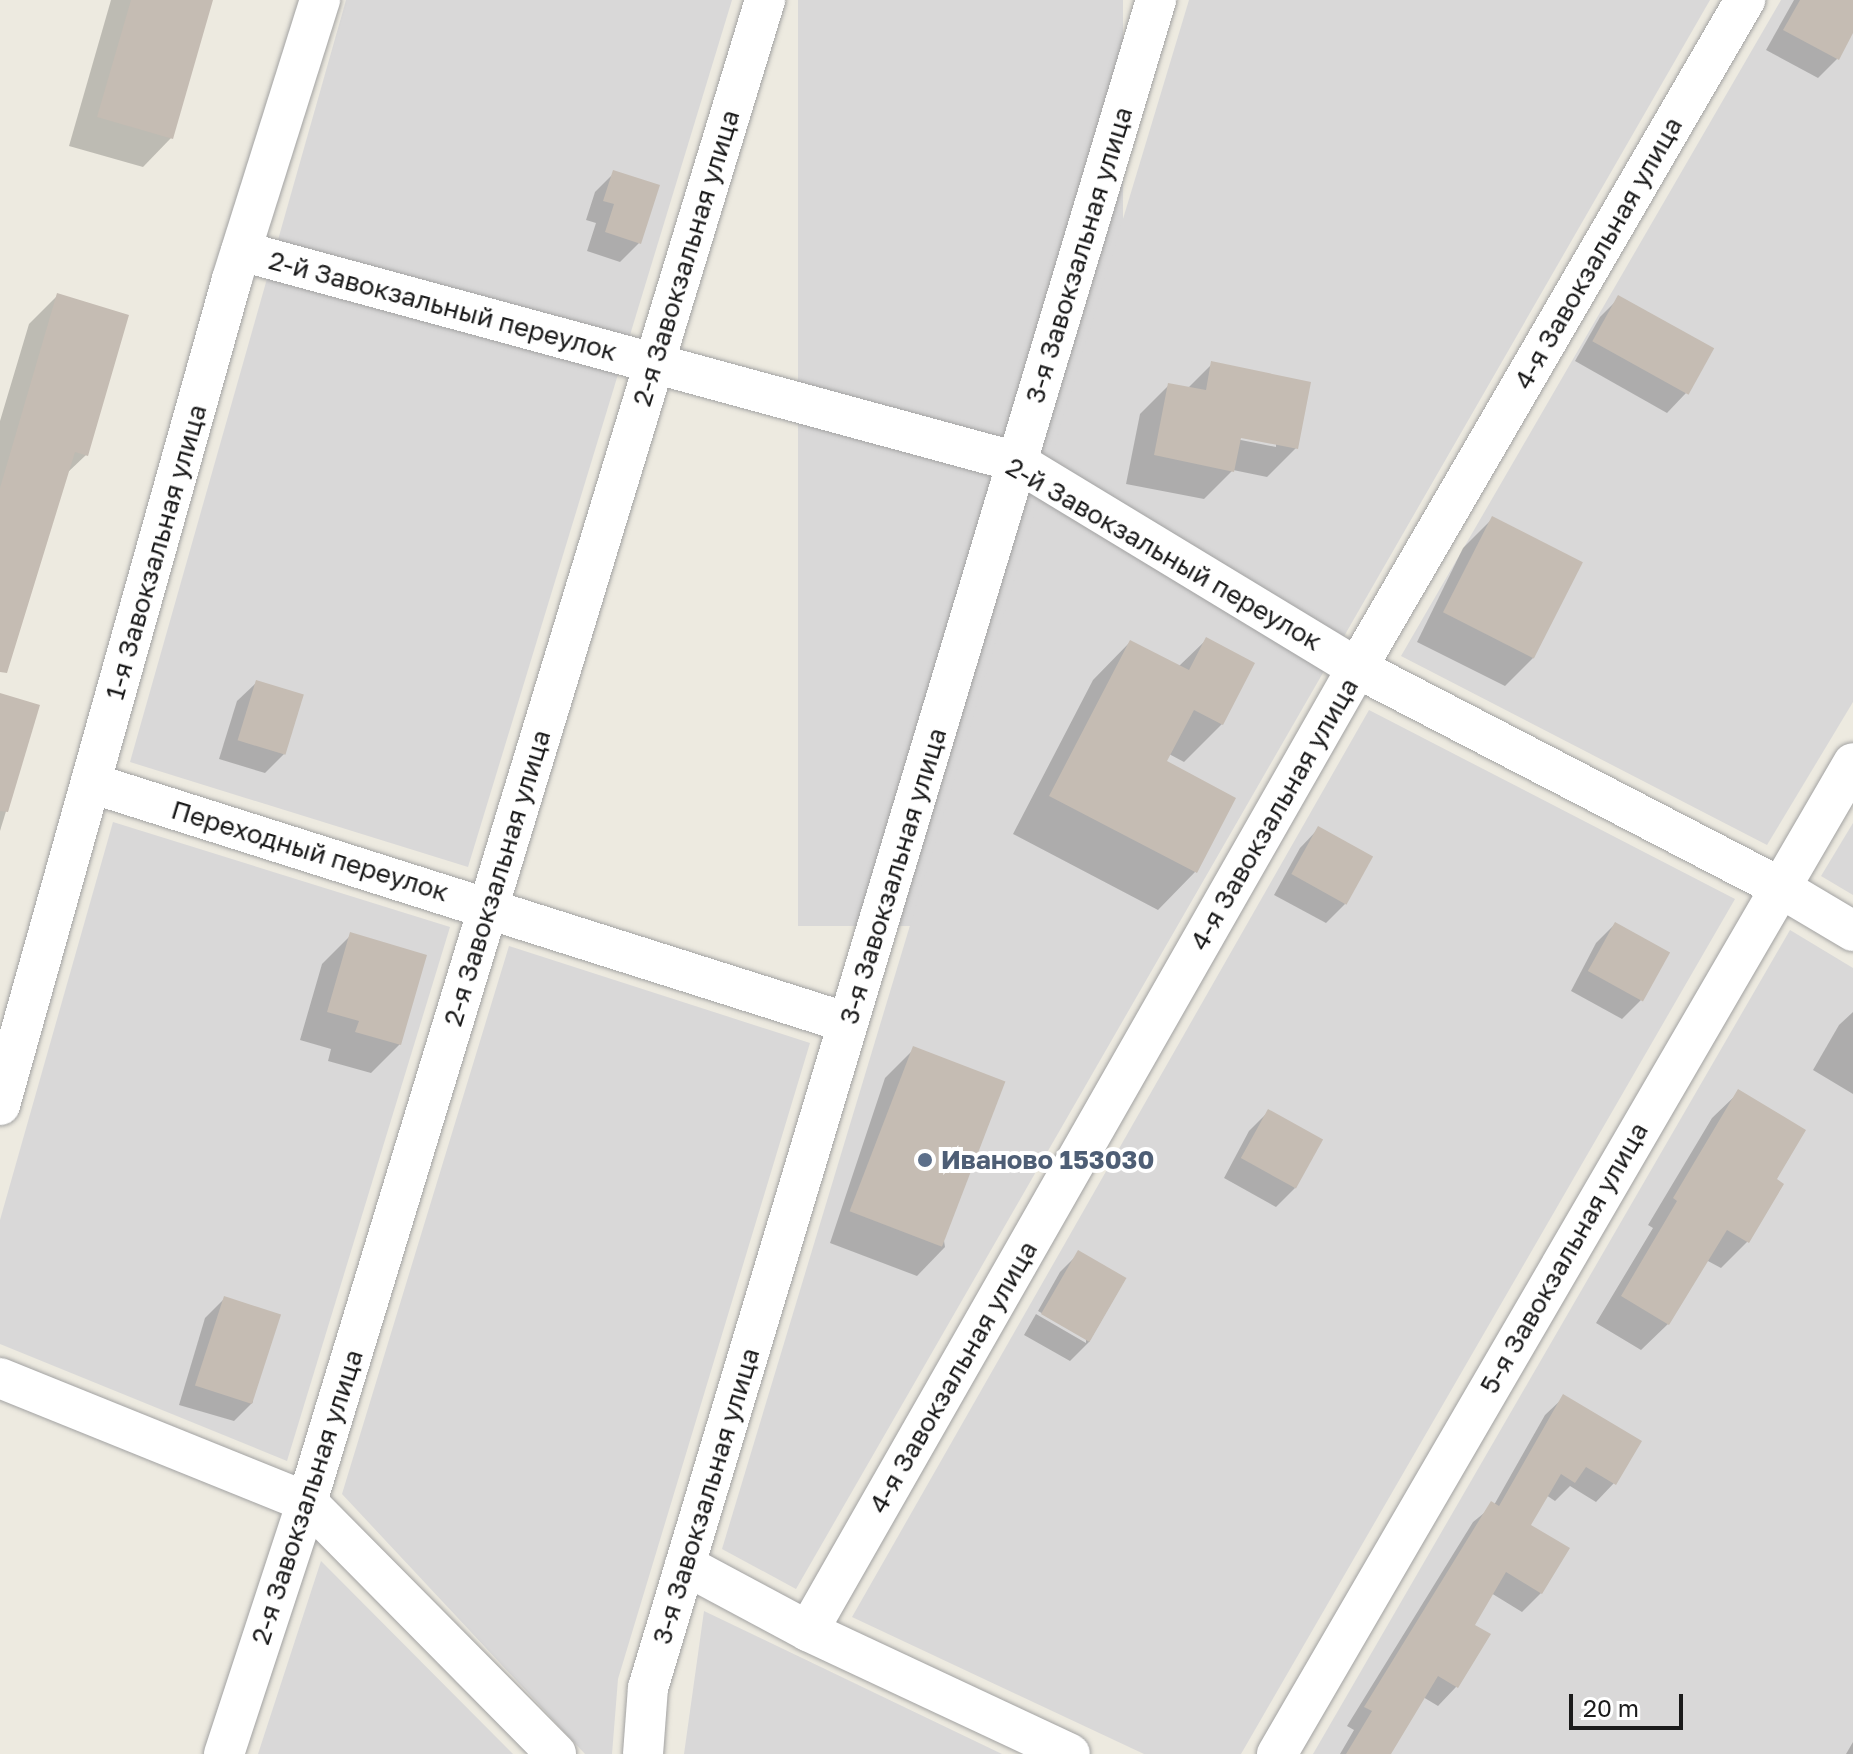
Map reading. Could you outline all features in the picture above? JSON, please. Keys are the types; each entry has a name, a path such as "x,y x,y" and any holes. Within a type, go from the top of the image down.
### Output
{"street":[{"name":"1-я Завокзальная улица","path":"0,1105 241,251 320,0"},
{"name":"2-я Завокзальная улица","path":"224,1754 307,1502 765,0"},
{"name":"3-я Завокзальная улица","path":"643,1754 648,1688 1156,0"},
{"name":"4-я Завокзальная улица","path":"808,1631 1357,668 1745,0"},
{"name":"2-й Завокзальный переулок","path":"241,251 1017,462 1357,668 1779,887 1853,931"},
{"name":"5-я Завокзальная улица","path":"1277,1754 1853,763"},
{"name":"Переходный переулок","path":"91,783 489,906 848,1023"},
{"path":"0,1378 307,1502 556,1754"},
{"path":"685,1565 808,1631 1070,1754"}],"shaded area":[{"path":"346,0 732,0 468,867 130,762"},
{"path":"798,0 1123,0 1123,926 798,926"},
{"path":"1189,0 1710,0 796,1589 722,1549"},
{"path":"1781,0 1853,0 1853,702 1767,845 1401,656"},
{"path":"1369,710 1735,899 1241,1754 1144,1754 852,1617"},
{"path":"113,822 450,927 287,1461 0,1344 0,1220"},
{"path":"1853,823 1853,895 1821,876"},
{"path":"1790,930 1853,968 1853,1754 1313,1754"},
{"path":"509,946 810,1043 618,1679 612,1754 585,1754 342,1494"},
{"path":"321,1561 513,1754 258,1754"},
{"path":"704,1611 1002,1754 684,1754"}],"building":[{"path":"131,0 213,0 173,139 97,117"},
{"path":"1800,0 1853,0 1853,33 1839,60 1783,30"},
{"path":"613,170 660,185 641,244 605,232 614,204 603,201"},
{"path":"57,293 129,315 88,456 75,452 7,673 0,672 0,488"},
{"path":"1618,295 1714,348 1689,395 1592,341"},
{"path":"1211,361 1311,382 1298,449 1241,438 1234,472 1154,455 1168,383 1206,390"},
{"path":"1492,516 1583,562 1534,659 1443,612"},
{"path":"1206,637 1255,663 1223,725 1194,710 1167,761 1236,798 1197,873 1049,796 1130,640 1189,670"},
{"path":"256,680 304,695 285,755 238,740"},
{"path":"0,693 40,705 8,812 0,811"},
{"path":"1318,826 1373,857 1346,905 1291,874"},
{"path":"1615,922 1670,953 1643,1002 1588,971"},
{"path":"350,932 427,955 401,1045 355,1032 359,1021 327,1012"},
{"path":"913,1046 1005,1081 942,1247 850,1211"},
{"path":"1738,1089 1806,1130 1777,1179 1784,1184 1749,1243 1727,1230 1669,1325 1621,1296 1677,1201 1673,1198"},
{"path":"1268,1109 1323,1140 1296,1189 1241,1158"},
{"path":"1078,1250 1126,1278 1089,1342 1041,1314"},
{"path":"224,1296 281,1315 252,1404 195,1385"},
{"path":"1563,1394 1642,1441 1616,1485 1586,1467 1575,1483 1561,1474 1531,1525 1570,1548 1542,1594 1506,1572 1475,1625 1491,1634 1458,1688 1438,1676 1391,1754 1346,1754 1372,1711 1364,1707 1491,1501 1499,1506"}],"place":[{"name":"Иваново 153030","path":"925,1160"}]}
